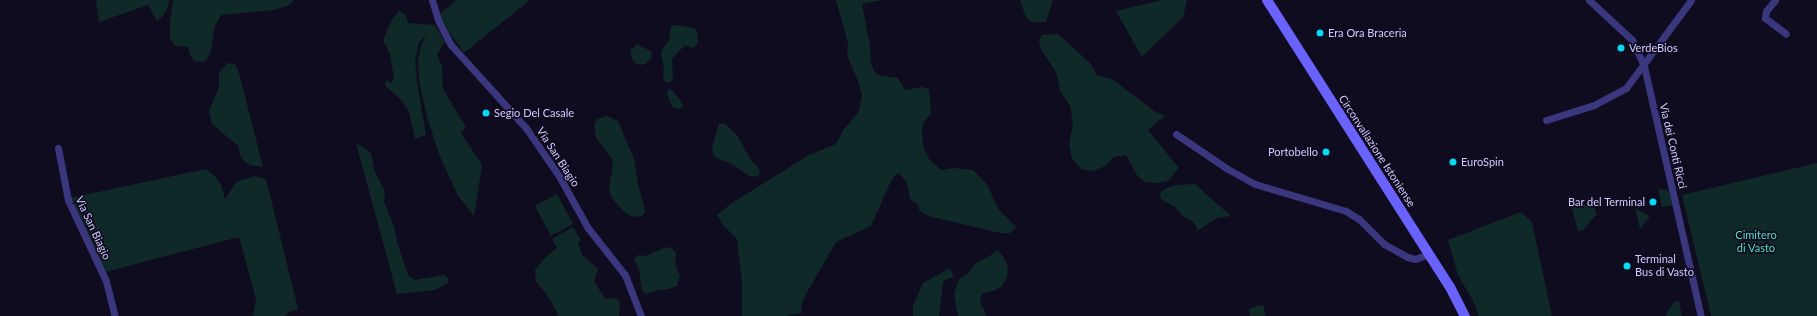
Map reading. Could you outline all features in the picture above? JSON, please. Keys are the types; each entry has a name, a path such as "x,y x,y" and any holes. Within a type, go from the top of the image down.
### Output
{"main road":[{"name":"Circonvallazione Istoniense","path":"1267,0 1429,254 1466,316"}],"street":[{"name":"Via San Biagio","path":"432,0 438,20 451,45 526,128 559,176 588,228 625,275 641,316"},
{"name":"Via dei Conti Ricci","path":"1589,0 1632,40 1644,66 1701,316"},
{"path":"1546,120 1585,109 1608,99 1626,88 1644,66 1691,0"},
{"path":"1775,0 1766,11 1764,18 1786,34"},
{"path":"1176,134 1226,168 1255,184 1346,211 1360,219 1384,244 1407,257 1415,259 1429,254"},
{"name":"Via San Biagio","path":"58,148 68,200 106,281 115,316"}],"green space":[{"path":"96,0 170,0 164,15 157,21 148,5 99,22"},
{"path":"173,0 294,0 289,5 274,10 221,15 215,26 211,50 207,59 203,62 194,61 190,55 188,47 175,46 170,38"},
{"path":"456,0 530,0 464,53 438,16"},
{"path":"836,0 882,0 862,4 870,46 871,64 875,73 881,76 898,78 905,90 922,87 929,89 931,113 923,123 922,132 923,145 929,159 941,170 953,168 973,170 987,184 998,209 1016,227 1010,233 1000,233 928,216 919,210 918,205 910,199 907,183 899,173 894,176 890,183 871,226 836,242 807,292 802,303 801,313 786,316 742,316 742,282 737,239 723,225 717,215 732,203 809,155 836,144 844,129 858,113 862,95 847,55 848,43"},
{"path":"1020,0 1053,0 1046,22 1031,22 1025,15"},
{"path":"1162,0 1187,0 1183,17 1142,57 1116,11"},
{"path":"399,11 406,15 408,23 435,25 445,42 437,54 442,67 443,89 466,127 461,133 482,165 474,216 458,196 439,154 427,117 419,80 418,60 421,46 426,35 419,43 415,61 426,135 415,139 409,112 403,102 385,85 387,80 391,83 394,78 390,54 384,42 384,37 393,18"},
{"path":"676,25 694,28 697,31 698,43 693,48 685,45 672,59 673,81 667,83 663,79 664,69 661,53 669,41 671,26"},
{"path":"1058,34 1090,63 1097,75 1112,79 1154,111 1165,116 1148,130 1179,168 1168,181 1157,183 1145,182 1138,177 1126,155 1114,157 1105,166 1094,171 1081,169 1072,158 1069,144 1073,123 1070,106 1060,90 1056,72 1041,49 1039,41 1042,35"},
{"path":"637,44 652,52 651,59 645,64 640,65 635,63 631,57 631,50"},
{"path":"228,63 235,64 239,73 263,167 250,165 241,158 238,146 212,124 209,111 219,87 219,72"},
{"path":"670,88 681,101 683,106 681,109 673,108 667,92"},
{"path":"607,116 618,121 634,159 645,213 640,217 631,216 625,213 611,197 609,189 613,165 612,159 596,138 594,125 597,119"},
{"path":"719,124 725,124 736,134 751,160 760,170 759,175 755,177 750,176 728,162 716,158 713,154 712,147"},
{"path":"356,143 371,153 374,170 385,191 384,202 394,226 397,242 408,275 415,280 444,275 448,279 448,283 435,290 397,294"},
{"name":"Cimitero di Vasto","path":"1817,163 1817,316 1711,316 1682,195"},
{"path":"206,169 215,176 221,185 225,199 236,182 254,176 266,179 298,309 289,312 285,316 253,316 256,299 239,237 105,272 70,198"},
{"path":"1195,184 1231,216 1217,218 1197,231 1197,227 1192,221 1185,218 1174,206 1162,200 1160,196 1161,191 1175,185"},
{"path":"1658,188 1669,191 1673,205 1662,207"},
{"path":"557,194 573,224 551,236 535,206"},
{"path":"1588,204 1593,206 1597,214 1582,231 1578,231 1572,208"},
{"path":"1635,208 1650,216 1640,229"},
{"path":"1521,212 1532,222 1552,316 1479,316 1473,301 1458,275 1448,240"},
{"path":"573,227 581,240 578,242 582,255 598,269 594,281 605,299 615,298 620,301 619,316 559,316 549,298 536,281 535,270 545,258 557,248 552,239"},
{"path":"666,247 673,249 676,254 675,264 680,276 677,286 648,294 642,291 639,270 634,259 638,255 646,256"},
{"path":"997,250 1006,262 1008,268 1007,277 1002,286 996,290 982,294 980,302 987,316 958,316 954,294 959,279 968,274 976,263 993,254"},
{"path":"950,268 954,278 949,278 943,282 939,316 913,316 913,306 923,283"},
{"path":"1679,301 1682,316 1665,316 1674,302"},
{"path":"1259,305 1264,306 1265,316 1250,316 1249,309"}],"place":[{"name":"Era Ora Braceria","path":"1320,33"},
{"name":"VerdeBios","path":"1621,48"},
{"name":"Segio Del Casale","path":"486,113"},
{"name":"Portobello","path":"1326,152"},
{"name":"EuroSpin","path":"1453,162"},
{"name":"Bar del Terminal","path":"1653,202"},
{"name":"Terminal Bus di Vasto","path":"1627,266"}]}
